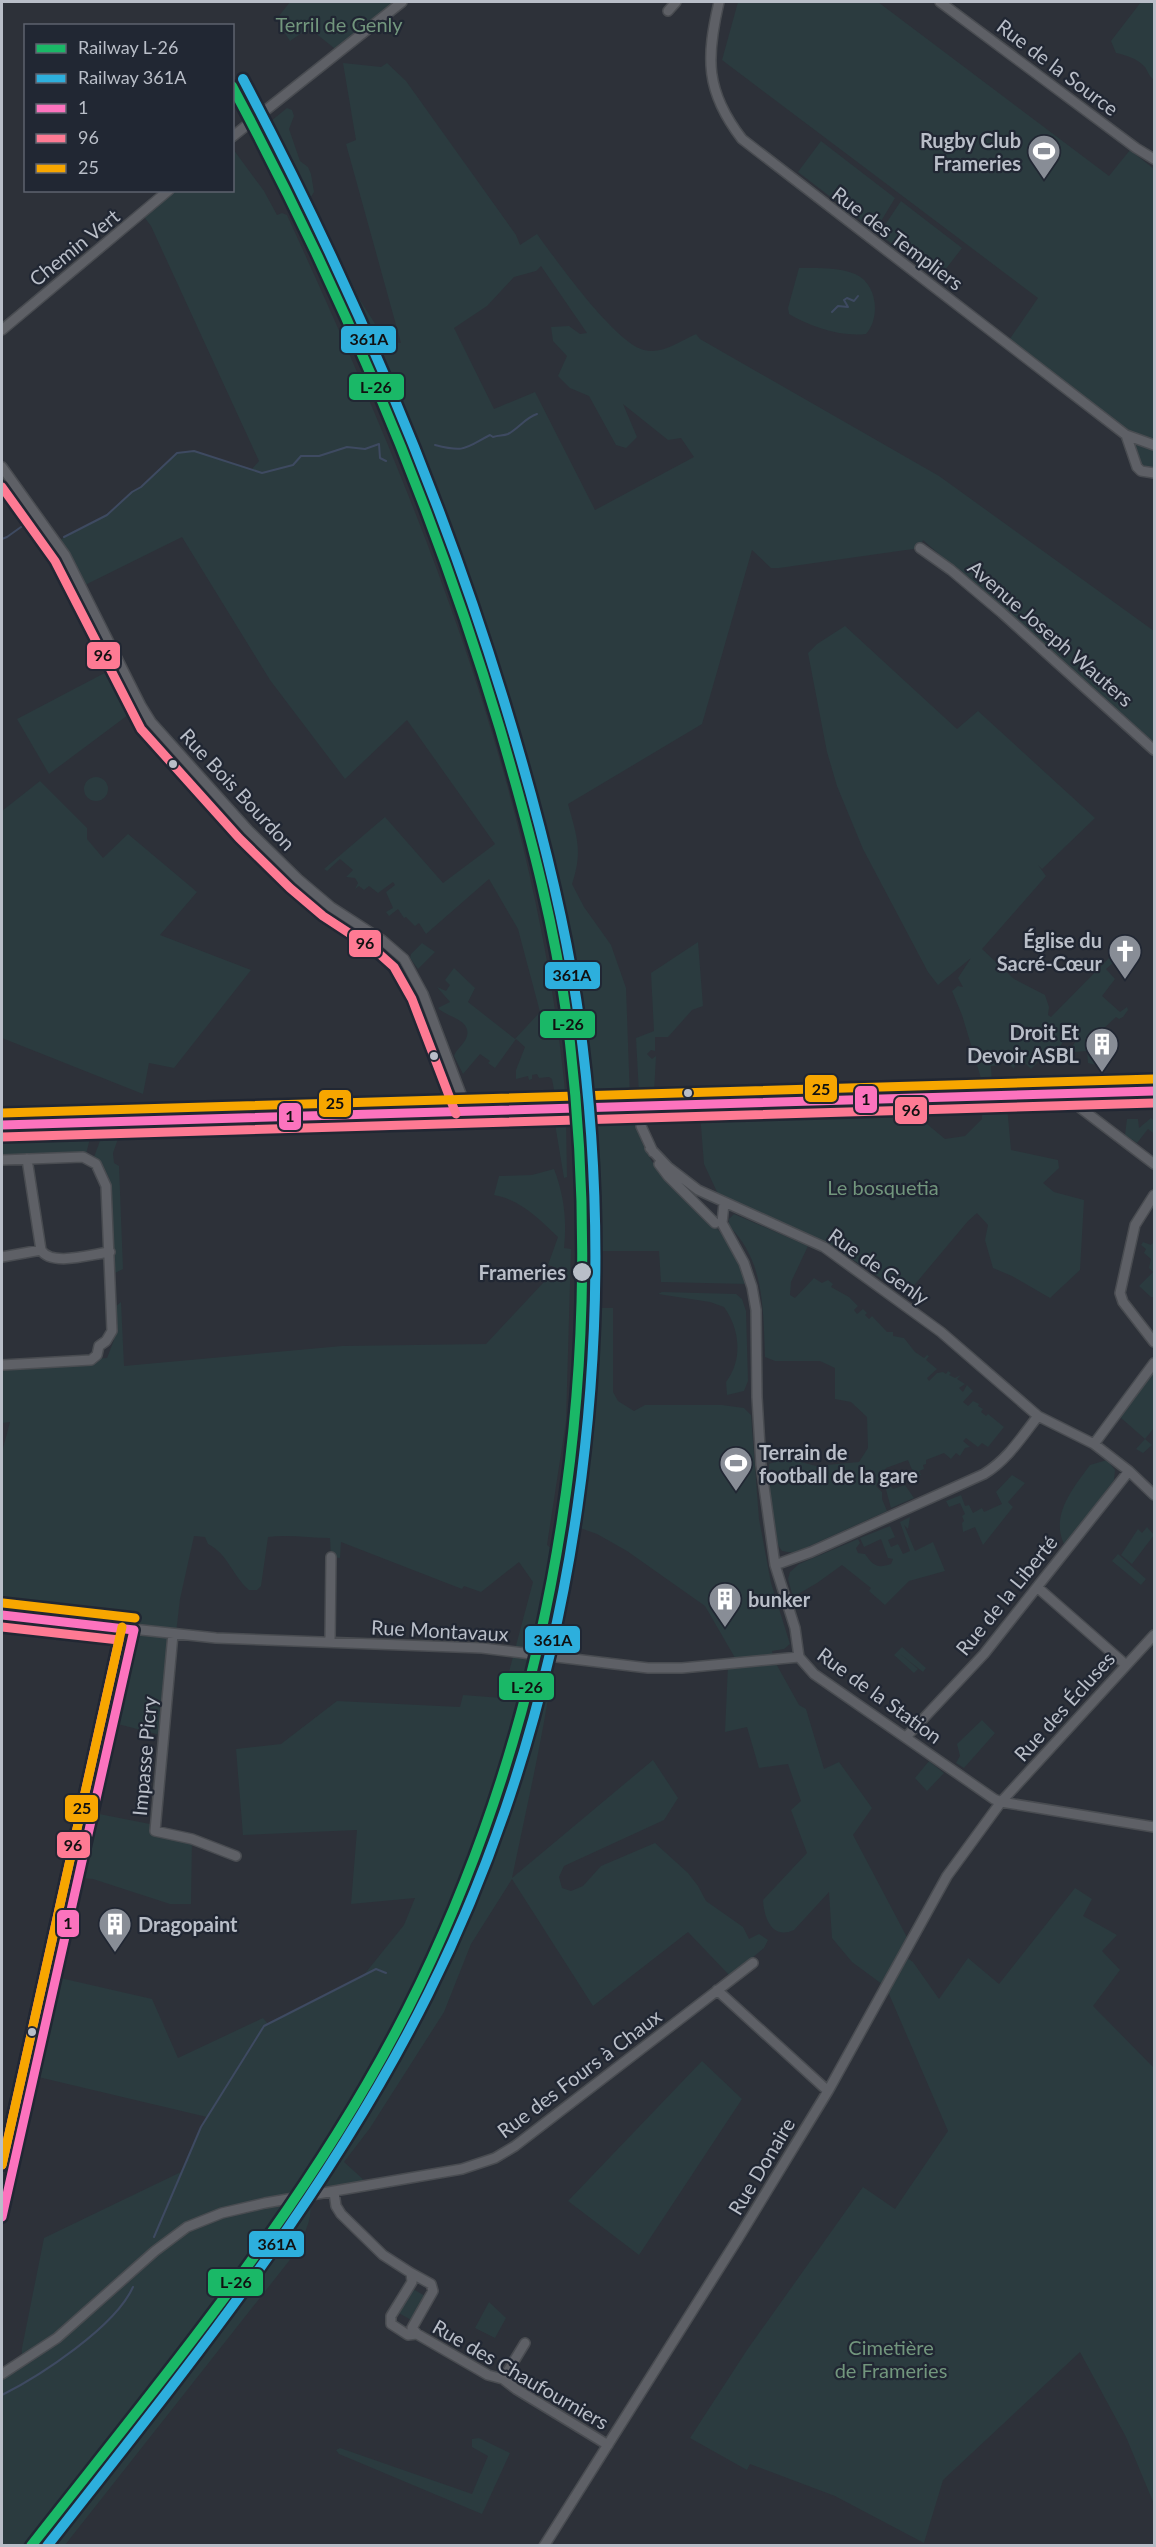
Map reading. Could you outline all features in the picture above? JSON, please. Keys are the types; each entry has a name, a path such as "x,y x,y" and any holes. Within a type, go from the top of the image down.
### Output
{"main road":[{"path":"2,1125 1155,1091"}],"street":[{"path":"234,135 402,2"},
{"path":"668,11 676,2"},
{"name":"Rue de la Source","path":"940,2 1127,141 1155,159"},
{"name":"Rue des Templiers","path":"719,3 710,42 710,70 723,110 741,139 1126,435 1155,445"},
{"name":"Chemin Vert","path":"2,330 167,192"},
{"path":"1126,435 1137,467 1141,471 1155,473"},
{"name":"Rue Bois Bourdon","path":"2,467 65,555 151,722 275,858 331,907 400,954 409,966 423,994 467,1110"},
{"name":"Avenue Joseph Wauters","path":"920,548 951,570 1002,613 1155,750"},
{"path":"1062,1094 1155,1164"},
{"path":"640,1105 641,1126 650,1148 668,1176 735,1246"},
{"name":"Rue de Genly","path":"650,1148 684,1181 724,1203 811,1241 842,1258 941,1332 1038,1416 1094,1444 1155,1495"},
{"path":"2,1160 83,1157 96,1164 106,1186 112,1331 91,1360 2,1365"},
{"path":"27,1159 41,1250 47,1257 58,1259 110,1252"},
{"path":"1155,1195 1136,1225 1120,1293 1123,1302 1155,1342"},
{"path":"713,1197 708,1208 709,1215 715,1223"},
{"path":"724,1203 722,1223 735,1246"},
{"name":"Rue de la Station","path":"735,1246 752,1287 756,1310 758,1408 766,1510 775,1565 795,1628 799,1657 814,1674 1001,1802"},
{"path":"2,1257 41,1250"},
{"path":"1094,1444 1155,1363"},
{"path":"775,1565 811,1552 995,1468 1038,1416"},
{"name":"Rue de la Liberté","path":"906,1737 984,1654 1129,1471"},
{"path":"330,1642 331,1557"},
{"path":"1037,1587 1126,1665"},
{"name":"Rue Montavaux","path":"2,1615 250,1641 482,1648 648,1668 682,1668 799,1657"},
{"path":"2,2217 134,1630"},
{"name":"Impasse Picry","path":"173,1634 155,1832 192,1839 236,1856"},
{"name":"Rue des Écluses","path":"1001,1802 1155,1635"},
{"path":"1001,1802 1155,1827"},
{"name":"Rue Donaire","path":"544,2546 828,2091 947,1876 1001,1802"},
{"name":"Rue des Fours à Chaux","path":"2,2374 57,2338 161,2245 187,2228 239,2208 367,2184 440,2175 495,2158 515,2146 753,1963"},
{"path":"717,1990 828,2091"},
{"name":"Rue des Chaufourniers","path":"334,2192 336,2206 341,2214 383,2255 431,2284 433,2291 412,2328 417,2334 488,2374 503,2379 608,2445"},
{"name":"Rue des Chaufourniers","path":"411,2273 412,2282 391,2316 391,2324 408,2335 417,2334"},
{"path":"503,2379 525,2343"}],"green space":[{"name":"Terril de Genly","path":"290,2 402,2 339,52 309,28 290,41 279,24 278,17"},
{"path":"738,2 878,2 1109,176 1130,150 1154,169 1154,473 1141,471 1126,435 1007,343 1038,298 722,60"},
{"path":"1141,2 1154,2 1154,80 1139,62 1116,53 1111,41"},
{"path":"343,63 381,67 387,63 406,81 516,235 520,245 537,234 602,317 632,344 644,350 657,351 671,347 696,334 700,339 939,476 1154,631 1154,745 923,540 920,548 779,568 771,568 752,550 702,724 568,804 578,844 572,884 584,907 611,945 626,988 630,1099 581,1101 570,1005 544,870 526,798 478,644 415,469 328,263 260,130 287,108 292,110 294,116 289,129 300,161 308,167 311,174 314,192 311,197 360,300 386,341 401,343 346,144 356,140","holes":["541,266 587,333 580,334 569,326 551,327 553,341 567,356 558,376 570,388 589,396 616,445 626,448 637,437 623,404 668,440 681,438 694,457 595,510 535,392 494,409 454,328 487,306 514,277 536,271"]},
{"path":"821,141 895,198 875,231 798,172"},
{"path":"234,150 264,191 277,215 282,213 287,215 381,429 425,537 464,647 499,758 528,870 551,984 566,1101 556,1101 552,1079 549,1077 539,1078 537,1074 532,1075 532,1079 529,1080 528,1076 516,1079 516,1070 525,1047 516,1039 495,1068 480,1054 463,1074 454,1056 466,1039 467,1030 462,1022 438,1008 450,1002 437,987 446,991 450,985 445,980 454,968 475,988 468,1002 515,1039 540,1012 518,929 489,879 426,934 419,923 415,926 406,917 404,918 398,909 389,916 386,912 393,908 386,892 395,885 393,882 378,893 369,886 364,890 359,886 355,889 358,883 355,878 346,877 353,870 340,859 327,871 324,869 385,817 443,883 495,844 407,720 345,779 270,680 182,537 81,587 56,542 107,515 177,453 194,451 252,469 259,461 151,226 142,214 168,192 234,192"},
{"path":"901,201 962,248 938,279 879,234"},
{"path":"799,268 842,270 862,278 872,292 875,310 871,327 866,334 856,335 826,330 789,314 788,308"},
{"path":"845,626 957,729 978,711 1095,818 1042,869 1038,865 1046,876 982,949 1014,979 1045,995 1049,1007 1048,1015 1051,1017 1112,955 1121,964 1115,961 1106,969 1115,979 1102,996 1120,1012 1127,1007 1128,1010 1123,1017 1119,1019 1116,1017 1101,1031 1104,1064 1101,1065 1101,1061 1096,1062 1096,1065 1088,1063 1087,1051 1070,1050 1075,1042 1066,1036 1059,1049 1062,1062 1053,1063 1052,1066 1047,1057 1038,1053 1034,1059 1038,1062 1031,1069 1023,1061 1025,1058 1020,1055 1016,1061 1021,1065 1015,1065 1014,1069 1005,1059 999,1063 1001,1065 991,1066 992,1086 983,1085 962,1015 952,991 958,986 963,987 958,978 971,958 938,985 928,972 863,849 837,786 827,752 808,653 817,644"},
{"path":"116,667 136,709 49,774 17,719"},
{"path":"96,777 104,781 108,789 104,797 96,801 88,797 84,789 88,781"},
{"path":"40,781 87,828 87,839 103,858 128,834 197,892 160,935 251,970 174,1068 149,1063 143,1094 2,1038 2,811"},
{"path":"698,942 703,1006 692,1010 668,1037 655,1037 655,1051 651,1050 647,1054 652,1059 656,1056 654,1093 639,1094 636,1038 654,1031 651,973"},
{"path":"422,943 435,952 418,969 410,958"},
{"name":"Le bosquetia","path":"1007,1106 1011,1150 1058,1160 1059,1168 1043,1183 1054,1192 1084,1200 1080,1270 1050,1298 993,1268 985,1240 988,1225 977,1213 906,1295 832,1246 718,1194 704,1164 700,1114 909,1109 945,1139 965,1136 982,1119 982,1108"},
{"path":"636,1114 640,1136 649,1156 660,1172 704,1215 731,1246 748,1284 661,1282 659,1251 602,1251 602,1243 590,1240 584,1116"},
{"path":"554,1118 566,1118 567,1177 564,1178"},
{"path":"1151,1118 1154,1120 1153,1133 1148,1129 1137,1143 1125,1135 1127,1119 1138,1119 1139,1128"},
{"path":"104,1130 121,1130 113,1153 114,1163 119,1166 123,1269 113,1274 109,1178 101,1161 94,1157"},
{"path":"92,1131 86,1154 2,1157 2,1134"},
{"path":"554,1169 564,1208 564,1248 571,1249 566,1421 547,1545 563,1558 561,1598 545,1719 512,1878 653,1760 678,1798 664,1820 564,1866 559,1877 562,1888 571,1891 583,1886 601,1866 655,1843 688,1873 706,1901 743,1927 749,1939 759,1934 768,1940 764,1948 730,1976 688,1932 593,2006 512,1879 471,1944 444,2012 370,2128 344,2162 365,2181 315,2190 308,2196 309,2222 289,2261 65,2545 2,2545 2,2374 22,2362 22,2348 44,2238 181,2172 207,2117 34,2076 56,1977 152,1999 178,2058 263,2018 268,2024 363,1976 404,1925 415,1898 351,1904 357,1830 243,1835 236,1749 281,1744 337,1701 460,1707 463,1695 502,1698 533,1582 519,1562 481,1592 464,1586 462,1589 341,1542 340,1558 331,1557 330,1538 283,1536 268,1537 261,1586 257,1590 249,1590 220,1553 208,1544 205,1537 194,1536 180,1599 164,1736 114,1723 134,1630 2,1615 2,1452 10,1422 2,1423 2,1365 107,1358 114,1340 114,1308 121,1302 124,1366 342,1346 486,1344 557,1268 548,1265 558,1237 537,1217 521,1206 494,1195 499,1176 532,1175"},
{"path":"734,1214 808,1246 791,1282 790,1295 795,1298 814,1278 822,1283 828,1280 833,1284 831,1287 849,1297 858,1306 854,1310 857,1314 863,1309 869,1319 872,1316 887,1332 893,1332 893,1336 904,1338 915,1352 924,1358 929,1356 926,1360 937,1369 927,1378 929,1381 937,1373 946,1374 948,1371 951,1373 949,1375 955,1378 961,1375 957,1379 965,1384 959,1388 963,1392 967,1385 973,1391 963,1402 968,1406 973,1401 979,1404 978,1406 983,1409 981,1412 986,1416 988,1414 1004,1427 988,1447 982,1443 978,1447 966,1438 963,1441 970,1447 965,1448 960,1456 956,1453 951,1459 944,1453 926,1460 926,1464 923,1465 924,1469 919,1471 921,1475 915,1477 908,1460 886,1468 876,1486 882,1492 887,1511 794,1553 782,1551 772,1523 769,1464 786,1458 816,1466 859,1462 868,1448 867,1417 851,1402 835,1399 835,1368 820,1361 775,1361 765,1357 760,1287 750,1255 729,1226 729,1219"},
{"path":"1143,1242 1154,1245 1154,1297 1139,1286 1153,1272 1149,1268 1151,1259 1144,1253 1146,1249 1141,1245"},
{"name":"Cimetière de Frameries","path":"594,1270 594,1308 613,1308 613,1392 618,1401 634,1411 645,1405 722,1405 744,1408 751,1415 759,1519 771,1583 790,1644 784,1649 772,1651 774,1660 799,1705 806,1709 824,1769 839,1762 872,1808 853,1835 910,1943 904,1956 913,1962 939,1999 968,1958 999,1984 1075,1888 1092,1899 1083,1916 1117,1935 1102,1951 1120,1970 1093,2006 1154,2068 1154,2504 1126,2437 1080,2352 943,2480 924,2543 835,2496 750,2464 747,2470 690,2438 747,2350 863,2187 895,2209 948,2131 886,1987 852,1962 832,1938 829,1892 794,1930 780,1932 775,1930 767,1920 763,1900 807,1853 791,1810 801,1801 788,1764 759,1768 747,1727 725,1732 728,1665 738,1663 705,1606 627,1551 597,1534 566,1523 583,1376 589,1354 591,1271"},
{"path":"662,1292 736,1294 742,1299 746,1311 748,1381 744,1391 727,1395 726,1382 735,1364 737,1344 733,1325 724,1307 710,1302 658,1294"},
{"path":"1154,1372 1154,1428 1145,1439 1120,1417"},
{"path":"1145,1439 1152,1445 1143,1453 1136,1449"},
{"path":"1107,1460 1115,1470 1114,1480 1068,1542 1064,1544 1060,1533 1060,1523 1071,1492 1090,1465"},
{"path":"882,1475 893,1489 905,1485 914,1498 891,1508"},
{"path":"1012,1475 1025,1483 1008,1502 1013,1507 983,1545 975,1527 963,1532 962,1516 965,1514 960,1503 949,1507 946,1501 961,1495 965,1506 969,1505 973,1513 982,1508 984,1512 1002,1504 996,1492"},
{"path":"910,1517 908,1529 904,1525 915,1551 933,1542 945,1571 909,1581 885,1605 869,1591 871,1588 842,1565 793,1597 788,1579 790,1572 799,1564 858,1539 860,1543 856,1548 858,1553 865,1554 875,1565 891,1564 893,1559 888,1558 881,1539 864,1547 860,1538 890,1526 895,1537 888,1540 891,1547 898,1544 903,1554 910,1551 900,1522"},
{"path":"1147,1527 1154,1535 1132,1564 1121,1555 1138,1529 1142,1533"},
{"path":"1118,1554 1146,1579 1141,1585 1112,1561"},
{"path":"902,1647 926,1668 923,1672 899,1653 918,1669 914,1673 894,1655"},
{"path":"982,1720 995,1733 964,1768 956,1763 960,1756 957,1744"},
{"path":"929,1761 944,1773 927,1791 915,1778"},
{"path":"94,1813 155,1825 155,1832 192,1839 191,1904 170,1904 93,1879 79,1878"},
{"path":"702,2061 742,2099 639,2255 568,2201"},
{"path":"409,2287 429,2298 415,2322 395,2311"},
{"path":"489,2302 506,2318 495,2338 475,2328"},
{"path":"479,2438 510,2453 482,2514 339,2454 336,2450 340,2448 472,2494 488,2456 472,2447 472,2439"}],"waterway":[{"path":"832,312 838,306 848,307 844,300 847,298 854,301 858,296"},
{"path":"435,445 453,449 465,448 490,435 493,437 508,434 537,414"},
{"path":"64,537 107,515 177,453 194,451 262,473 293,465 301,456 319,456 347,447 365,449 379,444 380,458 386,461"},
{"path":"2,539 28,522 39,537 45,536 51,545"},
{"path":"154,2237 201,2127 264,2026 376,1969 386,1973"},
{"path":"2,2395 36,2376 94,2334 124,2302 133,2287"}],"rail line":[{"name":"361A","path":"47,2546 202,2347 300,2211 389,2068 428,1994 480,1878 522,1758 554,1634 577,1507 591,1379 595,1251 590,1124 570,960 535,809 477,618 388,382 319,229 243,79"},
{"name":"L-26","path":"31,2546 190,2344 290,2205 337,2134 381,2060 420,1984 468,1873 508,1759 539,1642 561,1524 576,1404 582,1284 580,1163 570,1043 558,963 522,806 474,646 415,481 311,242 234,90"}],"transit line":[{"name":"96","path":"2,487 55,561 141,729 239,838 290,888 323,916 375,950 394,967 412,999 456,1114"},
{"name":"25","path":"2,1113 1154,1079"},
{"name":"1","path":"2,1125 1154,1091"},
{"name":"96","path":"2,1137 1154,1103"},
{"name":"25","path":"3,1603 135,1618"},
{"name":"1","path":"2,1615 134,1630"},
{"name":"96","path":"2,1627 119,1640 2,2165"},
{"name":"25","path":"2,2165 122,1627"},
{"name":"1","path":"2,2217 134,1630"}],"place":[{"name":"Rugby Club Frameries","path":"1044,180"},
{"name":"Église du Sacré-Cœur","path":"1125,980"},
{"name":"Droit Et Devoir ASBL","path":"1102,1073"},
{"name":"Frameries","path":"582,1272"},
{"name":"Terrain de football de la gare","path":"736,1492"},
{"name":"bunker","path":"725,1628"},
{"name":"Dragopaint","path":"115,1953"}]}
